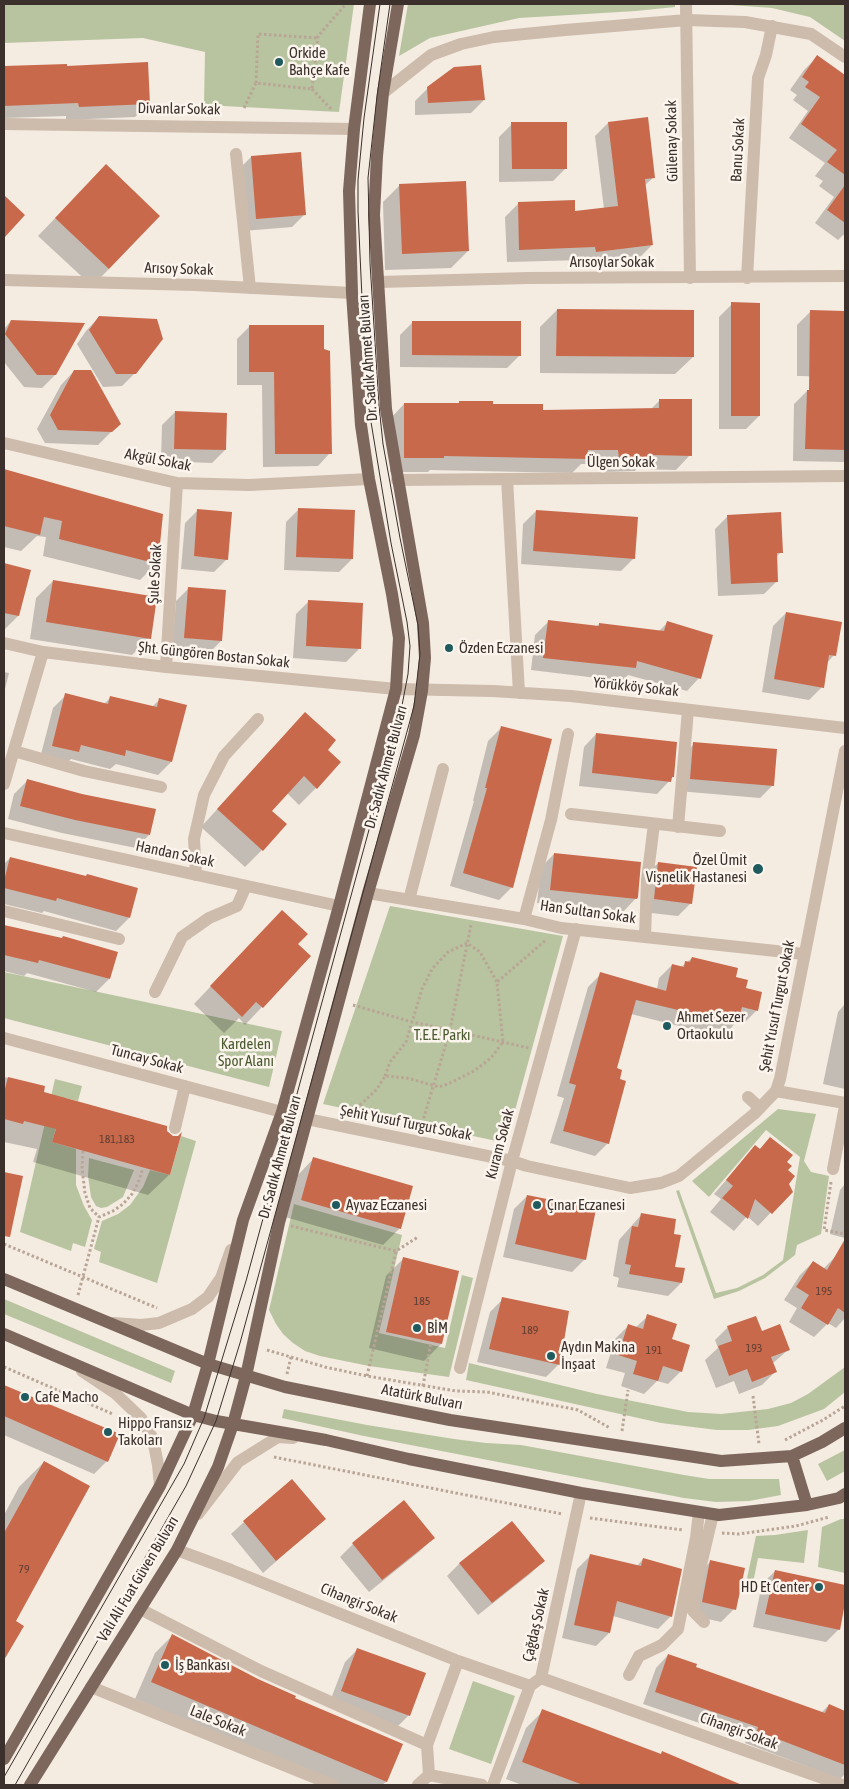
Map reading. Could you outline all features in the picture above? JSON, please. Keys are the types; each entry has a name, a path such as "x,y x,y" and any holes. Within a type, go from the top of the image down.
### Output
{"main road":[{"name":"Dr. Sadık Ahmet Bulvarı","path":"208,1364 243,1220 282,1112 396,689 399,638 361,425 352,294 349,191 354,129 370,4"},
{"name":"Dr. Sadık Ahmet Bulvarı","path":"246,1376 279,1223 338,1000 414,735 422,690 425,658 423,623 386,409 374,215 383,93 398,4"},
{"name":"Atatürk Bulvarı","path":"4,1279 208,1364 284,1387 450,1420 721,1461 792,1456 822,1442 845,1428"},
{"path":"4,1334 193,1415 326,1440 409,1459 581,1493 719,1515 807,1505 843,1497"},
{"name":"Vali Ali Fuat Güven Bulvarı","path":"4,1759 160,1486 193,1415 208,1364"},
{"name":"Vali Ali Fuat Güven Bulvarı","path":"35,1784 91,1687 177,1550 218,1467 234,1424 246,1376"},
{"path":"792,1456 807,1505"}],"street":[{"name":"Gülenay Sokak","path":"686,4 690,278"},
{"path":"383,93 431,55 460,44 494,37 687,20 745,22 811,34 845,57"},
{"name":"Banu Sokak","path":"747,278 758,78 766,55 772,26"},
{"name":"Divanlar Sokak","path":"4,124 354,129"},
{"path":"236,154 250,288"},
{"name":"Arısoylar Sokak","path":"379,282 528,278 845,276"},
{"name":"Arısoy Sokak","path":"4,280 250,288 352,294"},
{"name":"Akgül Sokak","path":"4,443 177,483 249,484 370,479"},
{"name":"Ülgen Sokak","path":"397,480 845,476"},
{"path":"507,479 519,693"},
{"name":"Şule Sokak","path":"166,667 177,483"},
{"name":"Şht. Güngören Bostan Sokak","path":"4,643 43,652 166,667 422,690"},
{"path":"4,784 43,652"},
{"name":"Yörükköy Sokak","path":"422,690 571,696 845,728"},
{"path":"678,827 688,710"},
{"path":"196,875 194,839 204,795 224,756 258,719"},
{"path":"524,919 551,820 568,734"},
{"path":"14,751 84,771 161,787"},
{"name":"Şehit Yusuf Turgut Sokak","path":"306,1119 512,1161 527,1166 630,1188 661,1183 679,1176 760,1108 776,1091 780,1079 845,751"},
{"path":"409,900 443,770"},
{"path":"571,814 720,831"},
{"path":"645,936 647,880 654,824"},
{"name":"Handan Sokak","path":"4,834 339,906"},
{"path":"155,992 182,937 209,918 237,906 246,886"},
{"name":"Han Sultan Sokak","path":"368,893 524,919 561,928 804,954"},
{"path":"4,911 119,939"},
{"name":"Kuram Sokak","path":"460,1368 512,1161 576,929"},
{"name":"Tuncay Sokak","path":"4,1038 282,1112"},
{"path":"175,1128 185,1086"},
{"path":"776,1091 845,1104 833,1169"},
{"path":"748,1097 760,1108"},
{"path":"112,1323 141,1325 158,1323 192,1309 208,1297 221,1278 243,1220"},
{"path":"66,1360 115,1393 142,1418 153,1440 160,1486"},
{"path":"189,1526 238,1462 252,1453 278,1437 326,1440"},
{"name":"Çağdaş Sokak","path":"530,1686 541,1678 581,1493"},
{"path":"629,1675 639,1656 662,1645 678,1629 696,1538 699,1512"},
{"path":"704,1622 693,1611 695,1590 713,1514"},
{"name":"Cihangir Sokak","path":"177,1550 458,1660 530,1686"},
{"path":"140,1609 261,1671 427,1745"},
{"path":"429,1775 427,1745 458,1660"},
{"name":"Cihangir Sokak","path":"541,1678 842,1785"},
{"path":"493,1785 530,1686"},
{"name":"Lale Sokak","path":"91,1687 333,1785"},
{"path":"418,1785 429,1775"},
{"path":"429,1775 482,1785"}],"path":[{"path":"312,89 318,38 346,4"},
{"path":"244,108 256,83 258,34 318,38"},
{"path":"256,83 312,89 332,110"},
{"path":"417,1142 450,1030 474,911"},
{"path":"497,982 561,928"},
{"path":"385,1076 407,1078 440,1087 474,1071 491,1058 502,1042 497,982 480,952 467,943"},
{"path":"352,1129 358,1106 377,1089 385,1076 390,1062 406,1042 422,989 432,969 448,952 467,943"},
{"path":"338,1000 412,1022 542,1050"},
{"path":"83,1151 82,1168 85,1193 90,1208 99,1217"},
{"path":"99,1217 113,1211 132,1194 143,1168"},
{"path":"833,1169 824,1230 845,1234"},
{"path":"74,1308 99,1217"},
{"path":"279,1223 396,1251"},
{"path":"367,1376 396,1251 418,1237"},
{"path":"4,1244 176,1316"},
{"path":"423,1386 432,1342"},
{"path":"252,1346 325,1367 367,1376 456,1391 487,1392 578,1410 613,1430"},
{"path":"4,1367 114,1414"},
{"path":"621,1435 628,1390"},
{"path":"753,1396 759,1444"},
{"path":"777,1441 786,1440 845,1406"},
{"path":"750,1445 768,1443"}],"green space":[{"path":"4,4 354,4 339,112 204,105 205,52 143,38 4,43"},
{"path":"408,4 675,4 675,7 519,18 430,38 399,56"},
{"path":"717,4 845,4 845,41 810,17 772,8"},
{"name":"T.E.E. Parkı","path":"390,906 563,936 506,1143 323,1104"},
{"name":"Kardelen Spor Alanı","path":"4,972 282,1031 269,1087 4,1018"},
{"path":"55,1079 82,1086 78,1101 65,1098 52,1142 76,1149 76,1185 92,1220 85,1247 73,1243 71,1251 20,1232"},
{"path":"778,1109 816,1114 804,1161 811,1172 829,1176 821,1234 797,1245 795,1255 765,1278 739,1291 714,1299 676,1191 679,1190 716,1293 737,1288 763,1275 783,1260 800,1157 766,1130 709,1197 692,1181"},
{"path":"181,1136 196,1141 157,1283 99,1262 101,1252 94,1249 102,1221 118,1214 130,1205 143,1187 150,1170 170,1175"},
{"path":"89,1158 134,1170 123,1197 107,1207 101,1208 96,1206 91,1197 88,1176"},
{"path":"294,1204 402,1235 379,1333 445,1348 462,1275 473,1278 449,1377 369,1366 320,1356 305,1351 283,1334 269,1310"},
{"path":"4,1299 175,1371 171,1383 4,1314"},
{"path":"469,1363 597,1394 688,1412 721,1414 768,1409 791,1403 808,1394 845,1367 845,1392 824,1409 778,1426 748,1430 717,1430 661,1423 466,1380"},
{"path":"284,1409 454,1439 521,1445 709,1479 779,1479 781,1495 749,1501 716,1502 684,1498 364,1436 282,1418"},
{"path":"845,1450 845,1471 827,1481 818,1464"},
{"path":"845,1519 845,1573 818,1567 822,1527"},
{"path":"808,1530 804,1563 758,1558 752,1588 745,1588 756,1536"},
{"path":"473,1681 515,1696 491,1764 449,1749"}],"building":[{"path":"817,55 845,75 845,175 827,162 837,150 801,124 820,97 805,87 809,82 802,77"},
{"path":"148,62 150,104 79,107 78,103 4,106 4,66 67,64 67,66"},
{"path":"481,65 485,100 428,103 427,87 454,67"},
{"path":"648,117 655,178 645,179 653,245 596,252 595,247 519,250 518,202 575,200 575,211 618,206 608,122"},
{"path":"511,122 567,122 567,169 512,169"},
{"path":"301,152 306,215 256,219 251,156"},
{"path":"106,164 160,216 109,269 55,218"},
{"path":"466,181 469,251 402,254 399,184"},
{"path":"845,185 845,223 827,210"},
{"path":"4,195 25,215 4,238"},
{"path":"731,302 760,303 760,416 731,416"},
{"path":"557,309 694,310 694,357 556,356"},
{"path":"810,310 845,311 845,450 805,449 807,390 809,390"},
{"path":"99,316 157,319 163,339 136,374 116,374 89,330"},
{"path":"11,320 85,323 56,375 37,375 5,334"},
{"path":"412,321 521,321 521,356 412,355"},
{"path":"249,325 324,325 324,349 330,351 332,454 275,454 274,372 249,372"},
{"path":"74,370 91,370 121,424 112,432 58,430 50,415"},
{"path":"659,399 692,399 692,456 651,455 651,457 619,458 618,450 588,450 588,459 444,456 444,458 404,458 404,403 493,401 493,404 543,404 543,410 659,408"},
{"path":"175,411 227,413 226,450 174,449"},
{"path":"4,469 163,514 158,564 59,539 62,521 44,517 40,535 4,526"},
{"path":"298,508 355,510 353,559 296,557"},
{"path":"197,509 232,512 228,560 194,556"},
{"path":"536,510 638,517 635,559 533,551"},
{"path":"781,512 783,553 777,553 778,582 731,584 727,515"},
{"path":"4,563 31,570 19,616 4,613"},
{"path":"53,580 157,597 151,639 46,622"},
{"path":"188,587 226,590 222,641 184,638"},
{"path":"308,600 363,603 361,649 306,646"},
{"path":"786,612 842,622 836,656 829,655 824,688 774,679"},
{"path":"548,620 599,626 599,623 664,631 667,621 713,635 701,679 637,661 636,668 543,658"},
{"path":"65,693 108,704 110,696 157,707 159,698 187,705 172,762 126,750 125,756 81,745 79,752 52,746"},
{"path":"305,712 336,740 328,750 341,762 317,789 304,776 272,811 287,824 263,851 217,809"},
{"path":"501,726 552,739 513,888 463,873 487,788 485,788"},
{"path":"596,733 677,742 674,777 672,777 671,782 592,773"},
{"path":"693,742 777,749 774,786 690,779"},
{"path":"27,779 82,794 156,809 150,835 75,820 20,806"},
{"path":"554,853 641,862 637,899 550,890"},
{"path":"10,857 86,876 87,874 138,888 130,918 57,898 56,901 4,888"},
{"path":"658,862 697,867 692,904 654,899"},
{"path":"282,910 308,934 298,944 311,956 263,1008 256,1002 242,1017 210,986"},
{"path":"4,925 62,938 63,936 118,952 110,979 39,960 38,963 4,955"},
{"path":"692,957 738,968 736,977 748,980 746,988 762,992 758,1011 742,1007 737,1024 636,1000 617,1068 622,1070 620,1079 626,1081 609,1144 563,1131 576,1085 569,1083 600,972 666,991 672,964 684,967 685,961 690,962"},
{"path":"8,1077 45,1086 44,1092 167,1126 167,1131 173,1136 178,1136 182,1132 170,1175 52,1142 56,1129 24,1121 23,1124 4,1119 4,1093"},
{"path":"770,1137 793,1155 787,1162 792,1166 788,1170 795,1176 789,1184 793,1192 772,1214 755,1199 748,1219 722,1198 733,1186 726,1180 755,1145 760,1149"},
{"path":"313,1157 413,1186 401,1229 301,1200"},
{"path":"4,1172 23,1176 10,1237 4,1236"},
{"path":"527,1195 596,1209 586,1260 515,1244"},
{"path":"641,1213 676,1219 674,1234 681,1235 675,1267 685,1268 682,1283 629,1274 631,1265 625,1264 632,1226 638,1227"},
{"path":"845,1239 845,1313 838,1308 828,1325 801,1308 809,1295 796,1287 813,1261 827,1270"},
{"path":"403,1257 459,1271 442,1344 386,1332"},
{"path":"502,1297 569,1311 560,1365 489,1349"},
{"path":"647,1314 677,1324 672,1339 690,1345 682,1372 663,1366 658,1381 633,1374 637,1361 618,1355 628,1324 643,1329"},
{"path":"756,1316 762,1331 780,1324 790,1350 771,1357 777,1372 752,1382 747,1369 729,1376 718,1346 732,1341 727,1326"},
{"path":"4,1385 120,1434 108,1462 4,1416"},
{"path":"44,1461 90,1486 16,1621 24,1626 4,1660 4,1533"},
{"path":"292,1479 326,1519 276,1561 243,1521"},
{"path":"404,1500 435,1538 382,1580 352,1543"},
{"path":"512,1521 545,1561 492,1603 459,1563"},
{"path":"590,1554 641,1566 643,1558 682,1569 672,1617 617,1601 610,1633 574,1625"},
{"path":"710,1560 745,1568 736,1610 702,1602"},
{"path":"775,1570 845,1585 845,1603 840,1630 765,1614"},
{"path":"172,1634 258,1679 296,1696 295,1698 403,1744 387,1782 151,1682"},
{"path":"357,1648 426,1673 410,1716 341,1691"},
{"path":"668,1654 697,1664 696,1667 825,1713 829,1704 845,1711 845,1765 757,1731 758,1727 655,1692"},
{"path":"542,1709 661,1754 662,1751 742,1785 583,1785 522,1762"}],"tram line":[{"path":"4,1777 184,1464 204,1418 246,1281 400,716 408,674 410,646 371,422 358,211 358,180 364,118 380,4"},
{"path":"15,1785 186,1486 216,1421 240,1343 414,706 420,654 418,625 383,444 370,263 368,178 390,4"}],"place":[{"name":"Orkide Bahçe Kafe","path":"279,62"},
{"name":"Özden Eczanesi","path":"449,648"},
{"name":"Özel Ümit Vişnelik Hastanesi","path":"758,869"},
{"name":"Ahmet Sezer Ortaokulu","path":"667,1026"},
{"name":"Ayvaz Eczanesi","path":"336,1205"},
{"name":"Çınar Eczanesi","path":"537,1205"},
{"name":"BİM","path":"417,1328"},
{"name":"Aydın Makina İnşaat","path":"551,1356"},
{"name":"Cafe Macho","path":"25,1397"},
{"name":"Hippo Fransız Takoları","path":"108,1432"},
{"name":"HD Et Center","path":"819,1587"},
{"name":"İş Bankası","path":"165,1665"}]}
